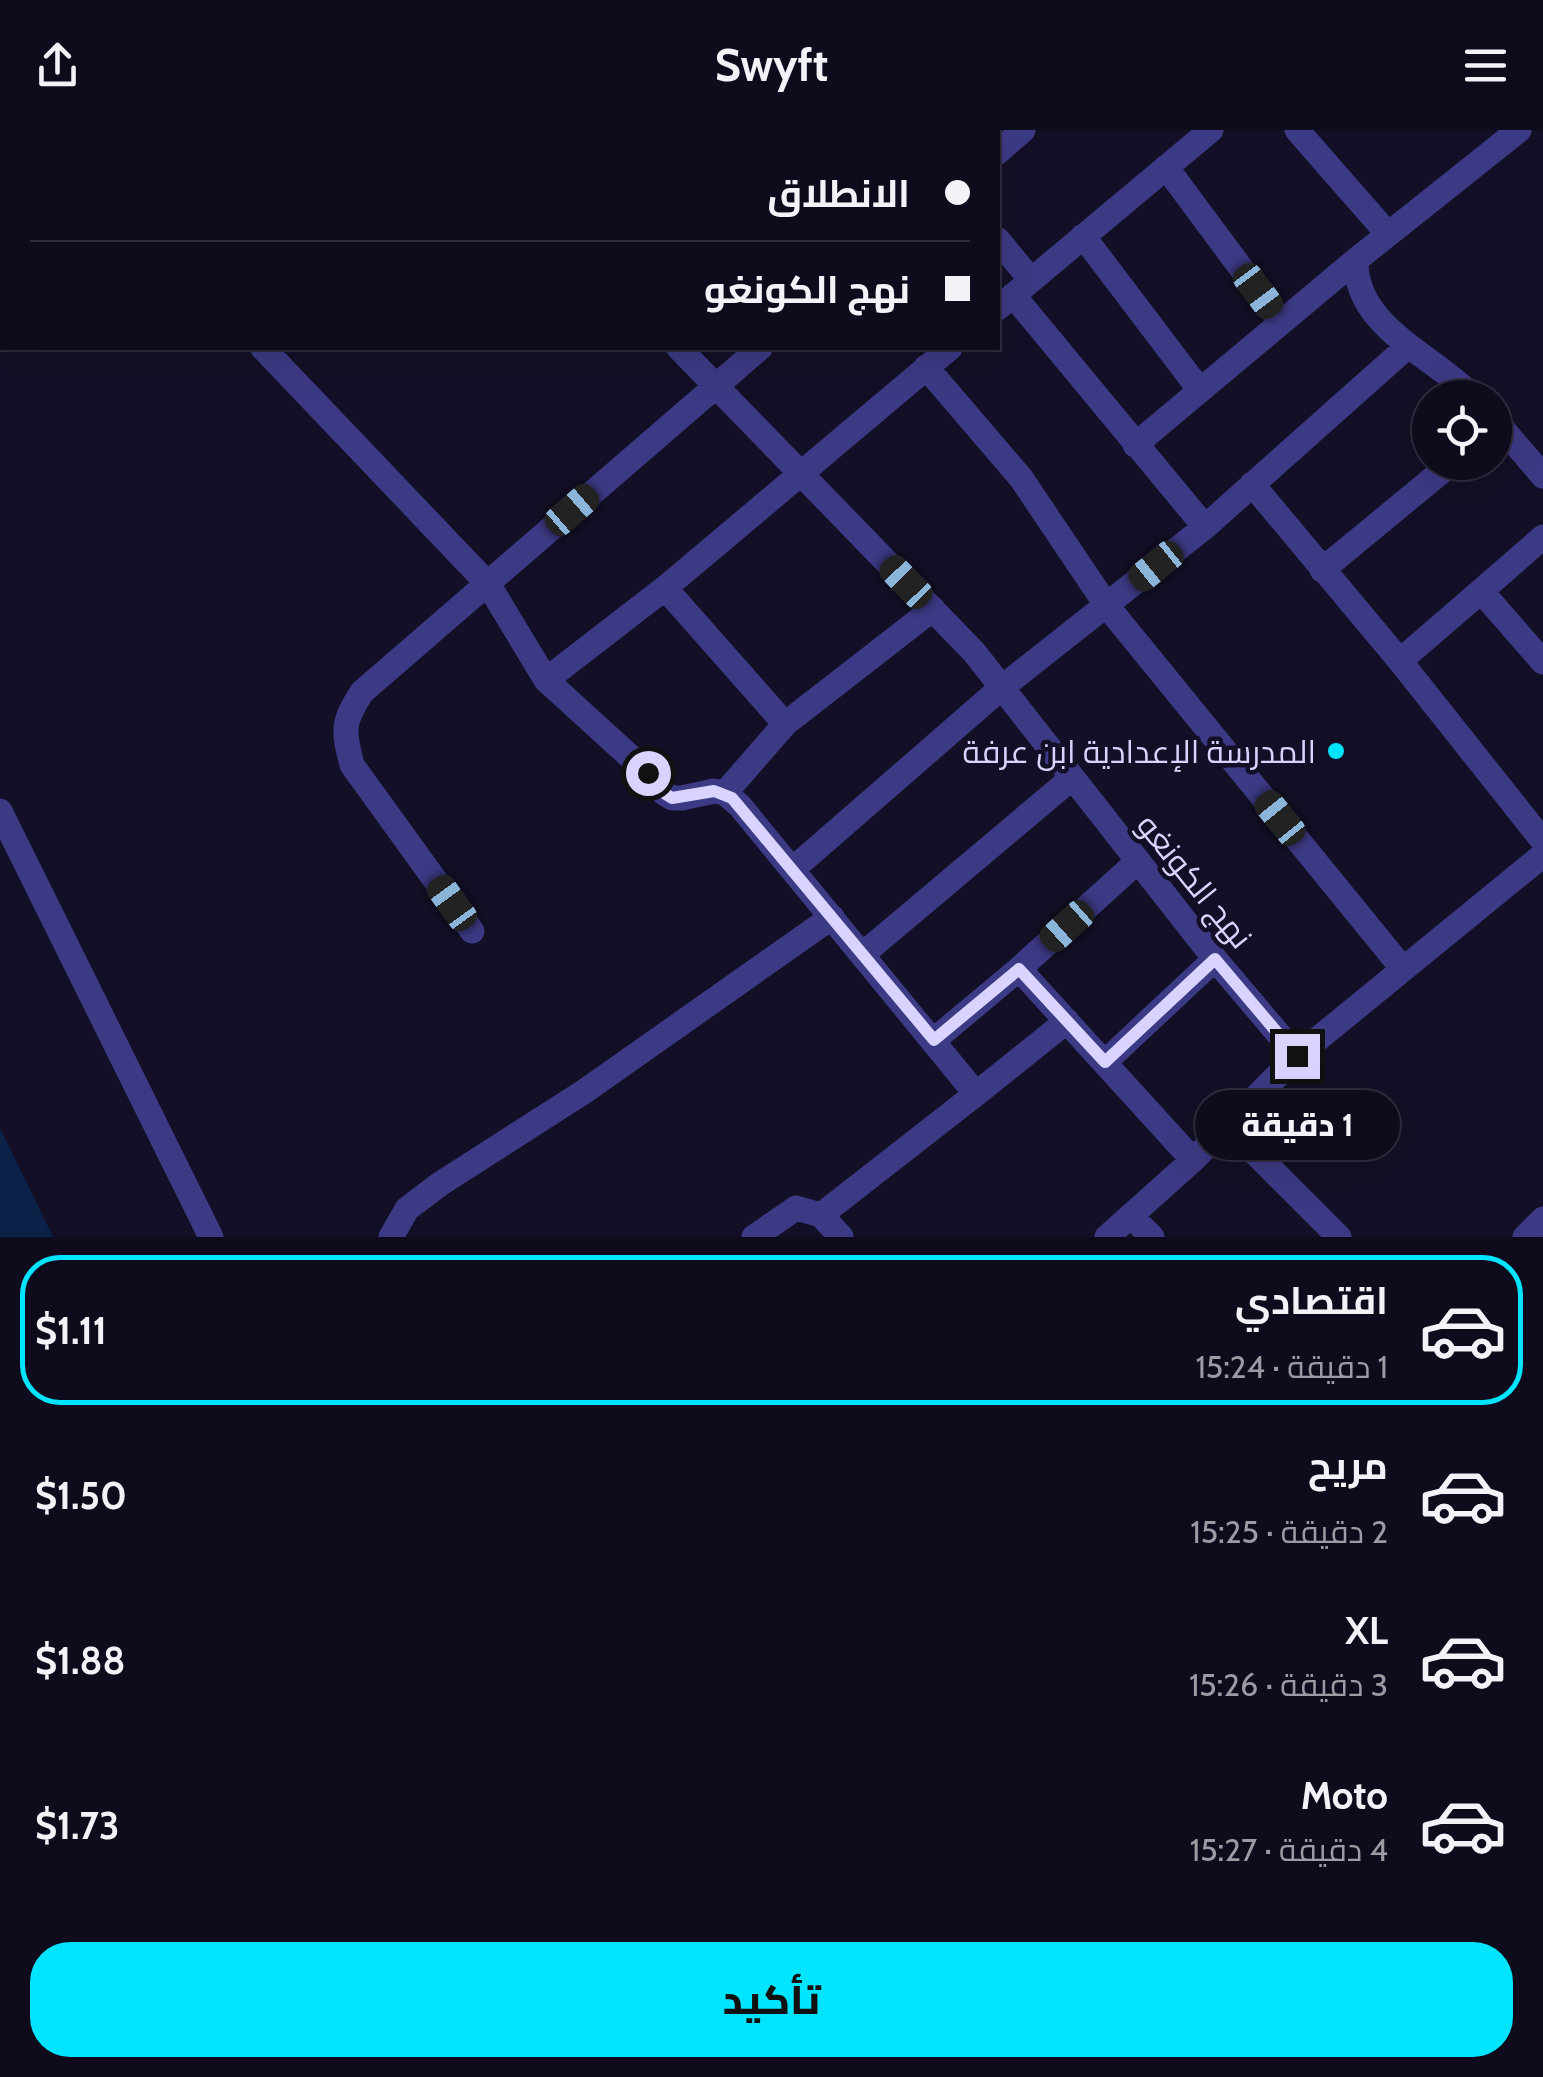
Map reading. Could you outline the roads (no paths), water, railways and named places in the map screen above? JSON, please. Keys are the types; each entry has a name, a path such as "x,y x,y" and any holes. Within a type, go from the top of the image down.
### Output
{"street":[{"path":"1000,150 1023,130"},
{"path":"1014,294 1211,130"},
{"path":"1298,130 1388,234"},
{"path":"1135,445 1519,130"},
{"path":"1166,168 1281,322"},
{"path":"1083,236 1200,389"},
{"path":"1000,247 1014,294 1205,527"},
{"path":"1356,260 1356,279 1362,294 1407,347 1450,380"},
{"path":"792,869 1000,689 1205,527 1407,347"},
{"path":"265,350 488,584 546,680 648,773 664,793 672,798 703,791 725,794 740,806 976,1094"},
{"name":"نهج الكونغو","path":"681,350 974,652 1215,959 1297,1056"},
{"path":"472,930 352,765 344,734 346,716 362,692 758,350"},
{"path":"546,680 666,588 947,350"},
{"path":"926,367 1021,478 1107,606 1403,970"},
{"path":"1512,442 1543,476"},
{"path":"1322,570 1431,480"},
{"path":"1252,484 1543,841"},
{"path":"1400,661 1543,537"},
{"path":"666,588 785,724"},
{"path":"1481,591 1543,662"},
{"path":"725,794 785,724 933,609"},
{"path":"863,954 1072,778"},
{"path":"0,812 211,1237"},
{"path":"1107,1237 1193,1160 1297,1056 1543,855"},
{"path":"934,1040 1138,861"},
{"path":"391,1237 407,1210 440,1184 585,1091 832,917"},
{"path":"1105,1062 1215,959"},
{"path":"1019,969 1193,1160"},
{"path":"821,1215 1067,1021"},
{"path":"1228,1126 1340,1237"},
{"path":"754,1237 796,1208 821,1215 841,1237"},
{"path":"1132,1217 1152,1237"},
{"path":"1525,1237 1543,1219"}],"water":[{"path":"0,1128 53,1237 0,1237"}],"place":[{"name":"المدرسة الإعدادية ابن عرفة","path":"1336,751"}]}
